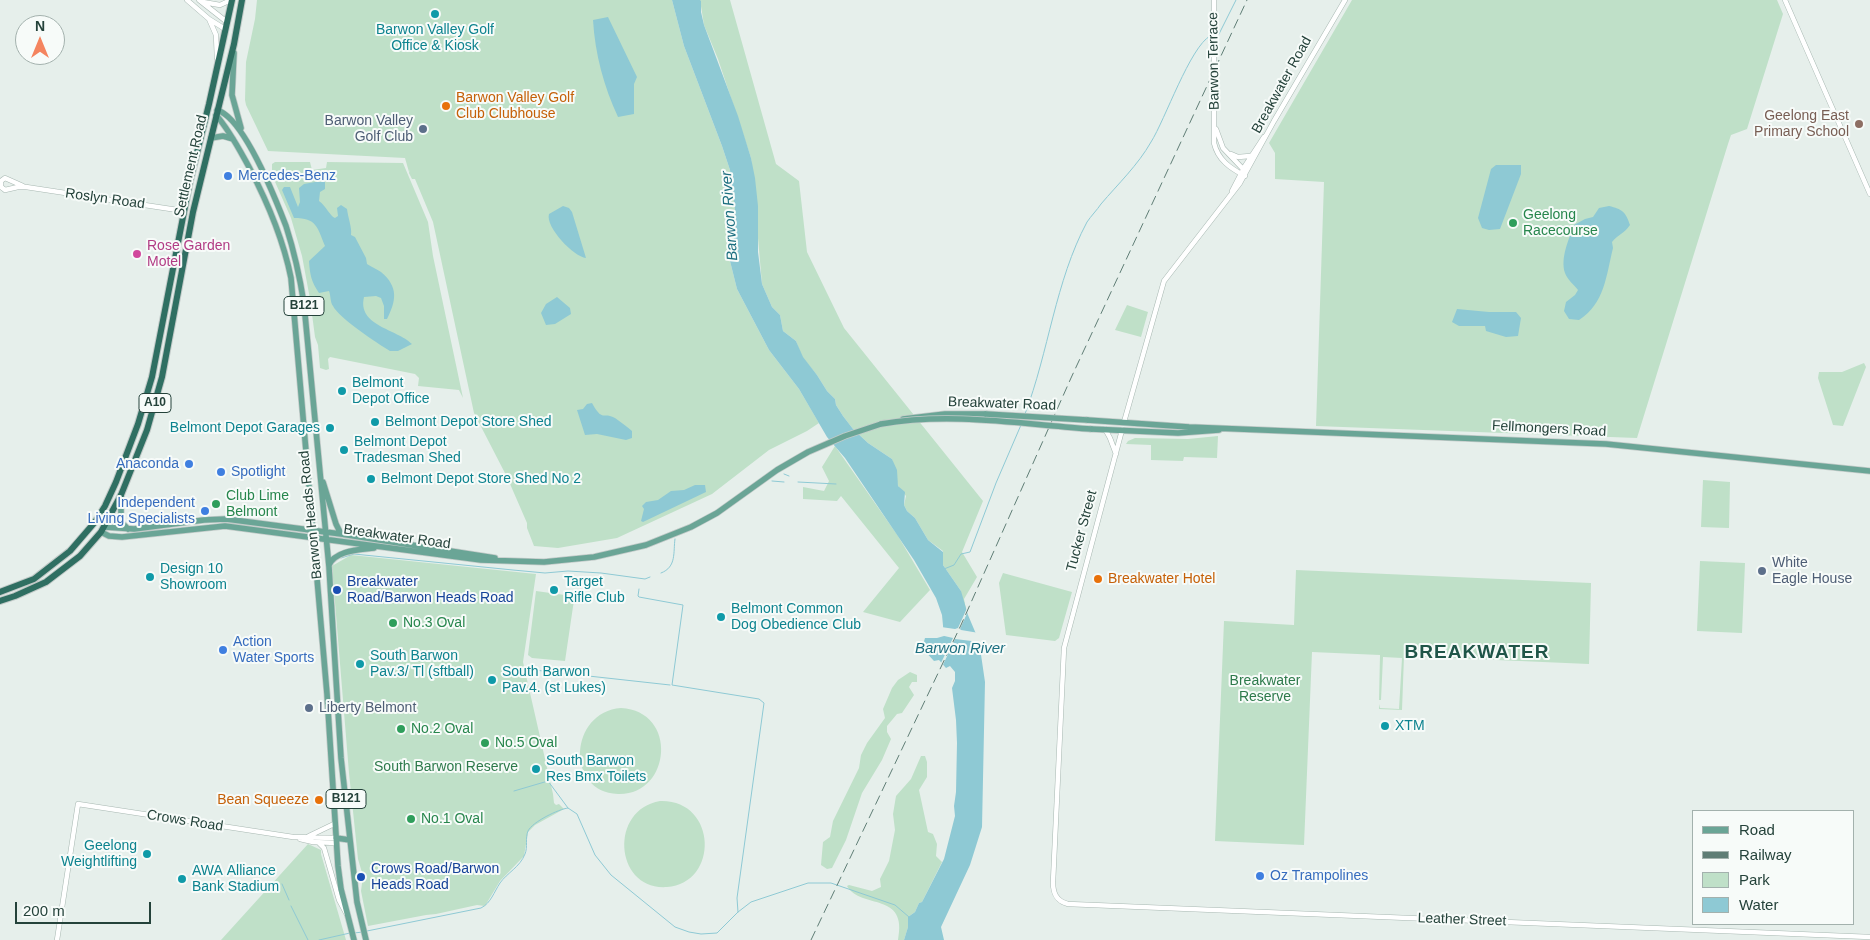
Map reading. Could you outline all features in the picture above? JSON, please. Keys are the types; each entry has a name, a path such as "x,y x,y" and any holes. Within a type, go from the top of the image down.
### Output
{"highway":[{"name":"Settlement Road","path":"0,592 30,580 52,566 76,545 93,525 109,499 143,408 156,357 184,211 232,0"},
{"name":"Settlement Road","path":"0,601 46,582 80,556 103,529 122,495 149,424 165,359 193,212 234,44 242,0"},
{"path":"226,25 236,30"},
{"name":"B121","path":"208,108 217,113"},
{"path":"184,211 193,212"},
{"path":"156,357 165,359"},
{"path":"93,525 103,529"}],"main road":[{"name":"B121","path":"234,44 232,94 237,119 247,141"},
{"name":"Barwon Heads Road","path":"217,113 235,140 253,174 272,214 287,260 294,303 326,694 334,824 340,880 348,921 354,940"},
{"name":"Barwon Heads Road","path":"217,113 228,115 247,141 286,226 299,274 304,304 326,540 341,758 360,918 366,940"},
{"path":"211,138 223,136 235,140"},
{"path":"253,174 256,159"},
{"path":"301,387 309,372"},
{"name":"Breakwater Road","path":"103,529 226,526 474,560 544,562 594,558 628,550 691,527 717,512 777,470 808,452 845,436 881,424 912,417 945,414 1124,422"},
{"name":"Breakwater Road","path":"881,424 924,419 956,418 1122,430"},
{"name":"Fellmongers Road","path":"1124,422 1606,444 1870,471"},
{"name":"Tucker Street","path":"1122,430 1124,422"},
{"name":"Fellmongers Road","path":"1122,430 1178,433 1211,432 1226,428"},
{"name":"B121","path":"319,470 341,534"},
{"path":"122,495 121,522 128,529"},
{"name":"Breakwater Road","path":"103,529 108,536 118,537 220,519 341,534 512,561"},
{"path":"328,568 331,561 338,556 381,547"},
{"path":"336,841 350,840"}],"street":[{"path":"187,0 209,19 214,28 217,40 217,67"},
{"path":"199,0 226,25"},
{"path":"199,0 220,5 232,0"},
{"name":"Barwon Terrace","path":"1214,0 1214,140 1216,151 1225,163 1242,176"},
{"name":"Breakwater Road","path":"1269,130 1345,0"},
{"path":"1786,0 1870,194"},
{"path":"209,19 226,25"},
{"name":"Barwon Terrace","path":"1215,123 1218,138 1242,176"},
{"name":"Tucker Street","path":"1124,422 1164,281 1230,195 1242,176 1251,156 1269,130"},
{"name":"Breakwater Road","path":"1242,176 1259,147"},
{"path":"1224,149 1237,156 1251,156"},
{"name":"Roslyn Road","path":"26,187 7,178 1,180 0,186 5,190 26,187 184,211"},
{"path":"10,188 12,181"},
{"path":"1105,430 1116,454"},
{"name":"Tucker Street","path":"1056,897 1053,882 1064,648 1122,430"},
{"name":"Crows Road","path":"57,940 78,804 293,837 319,843 336,841"},
{"path":"311,836 334,824"},
{"path":"311,836 336,841"},
{"name":"Crows Road","path":"293,837 311,836"},
{"path":"319,843 324,850 338,900 347,914"},
{"name":"Leather Street","path":"1056,897 1063,903 1068,904 1870,937"}],"green space":[{"path":"257,0 672,0 684,46 730,170 735,209 733,247 730,261 737,289 769,350 799,389 819,423 769,450 712,494 617,538 558,548 534,546 527,523 507,477 474,413 433,222 415,179 412,179 409,173 410,169 409,172 405,158 268,151 245,100 246,62"},
{"path":"700,0 730,0 776,164 799,181 807,252 844,328 983,501 962,552 977,577 964,599 966,609 943,628 943,622 961,591 943,565 943,551 928,540 915,518 907,511 904,505 906,496 898,486 892,459 868,443 843,416 836,405 835,399 802,357 796,341 783,331 780,315 772,307 762,284 751,158 718,59 704,25"},
{"name":"Geelong Racecourse","path":"1352,0 1777,0 1783,14 1747,129 1731,135 1637,438 1316,426 1324,182 1275,179 1275,153 1269,143"},
{"path":"275,162 310,162 312,170 326,168 327,162 403,163 428,222 433,256 463,398 459,390 418,386 419,378 415,374 330,357 328,359 329,369 320,368 318,345 315,337 302,256 291,218 272,175 272,164"},
{"path":"1127,305 1148,312 1141,337 1115,330"},
{"path":"1864,363 1866,367 1843,426 1833,425 1818,378 1819,372 1842,372"},
{"path":"1218,436 1217,458 1184,457 1183,461 1151,460 1151,445 1126,444 1135,438 1188,439"},
{"path":"835,446 898,536 930,590 900,622 863,612 899,568 841,496 837,501 803,499 803,487 824,491 829,481 822,467"},
{"path":"1703,480 1730,482 1729,528 1701,527"},
{"name":"South Barwon Reserve","path":"351,555 536,574 523,662 554,803 556,805 559,804 564,809 535,825 528,832 524,856 500,881 485,906 477,905 368,926 361,891 363,876 358,859 349,773 332,566"},
{"path":"1700,561 1745,563 1742,633 1697,631"},
{"name":"Breakwater Reserve","path":"1296,570 1591,583 1589,664 1404,656 1402,710 1379,709 1379,704 1380,708 1399,709 1402,658 1383,657 1381,700 1379,700 1380,655 1312,652 1304,845 1215,841 1224,621 1294,625"},
{"path":"1003,573 1072,592 1059,638 1055,641 1006,635 999,583"},
{"path":"536,591 572,596 574,600 565,661 532,658 528,655"},
{"path":"910,672 917,675 917,682 912,682 909,687 914,695 902,713 897,714 887,726 887,732 891,739 882,760 862,793 846,840 832,868 827,869 821,865 823,842 830,837 833,821 859,768 861,755 867,743 885,718 883,709 892,688 898,680"},
{"path":"621,708 640,713 652,723 660,737 661,753 658,768 649,782 636,791 618,794 601,790 589,780 582,767 580,752 583,736 591,723 604,713"},
{"path":"921,756 925,756 927,762 927,777 919,790 928,832 933,834 937,844 936,856 942,862 922,902 919,903 915,912 908,917 908,927 904,940 898,940 899,925 896,914 882,904 862,898 847,886 872,891 881,887 880,879 889,861 895,830 893,814 896,796 911,779"},
{"path":"660,801 679,804 693,813 701,826 705,842 703,858 696,872 684,882 667,887 650,885 637,877 628,864 624,849 626,833 632,819 643,807"},
{"path":"308,844 321,850 346,940 221,940"}],"water":[{"name":"Barwon River","path":"672,0 701,1 704,25 738,116 751,158 758,206 758,252 762,284 772,307 780,315 783,331 796,341 803,357 827,391 835,399 836,405 853,429 868,443 892,459 897,470 898,486 905,492 904,505 907,511 915,518 928,540 943,552 943,565 961,591 968,615 979,641 985,682 982,827 970,865 941,927 944,940 904,940 908,927 908,917 915,912 919,903 922,902 944,859 955,816 957,743 952,688 955,681 955,672 950,666 946,668 939,660 934,661 922,648 925,638 944,636 942,615 936,598 914,560 845,458 827,437 799,389 769,350 737,289 730,261 733,247 735,209 730,170 684,46"},
{"path":"608,17 637,77 634,84 634,114 618,117 608,94 601,70 594,33 593,20"},
{"path":"1496,165 1521,165 1521,174 1500,229 1489,230 1482,228 1478,218 1491,169"},
{"path":"325,182 325,189 320,192 319,201 333,217 338,216 337,208 341,205 347,209 351,235 355,237 366,258 367,264 381,272 391,283 394,300 387,319 384,319 384,306 381,298 376,296 364,297 363,307 366,314 372,321 412,344 398,351 390,351 343,317 332,304 329,291 319,293 316,289 311,278 309,261 325,246 318,229 312,222 302,218 294,218 282,190 284,187 290,187 298,207 300,202 299,188 304,184"},
{"path":"563,206 569,208 572,212 586,258 568,247 551,226 549,214"},
{"path":"1609,206 1623,212 1630,225 1612,242 1613,248 1606,279 1594,306 1579,320 1569,319 1564,311 1566,302 1578,290 1567,277 1564,267 1564,255 1570,236 1574,225 1593,217 1599,208"},
{"path":"557,297 570,308 571,314 555,324 546,325 541,313 546,304"},
{"path":"1457,309 1516,312 1521,318 1518,336 1506,337 1486,331 1485,326 1459,326 1452,322"},
{"path":"592,403 601,415 615,418 632,431 632,438 626,440 597,434 585,435 577,410 583,409 587,404"},
{"path":"695,485 705,485 706,492 643,522 641,521 644,509 642,506 646,502 658,500 671,491 684,490"}],"pier":[{"path":"968,606 969,609 960,629 979,633 980,642 955,639 942,667 940,665 953,638 940,635 942,634 941,627 958,628"}],"waterway":[{"path":"1219,34 1236,0"},
{"path":"1025,414 1067,268 1087,222 1146,150 1157,132 1194,54 1210,36"},
{"path":"944,569 954,565 961,554 970,552 996,483 1021,425"},
{"path":"784,474 789,476"},
{"path":"772,481 784,482"},
{"path":"798,482 836,484"},
{"path":"661,573 670,567 672,563 675,539"},
{"path":"341,558 354,554 545,573 568,571 645,579 650,577"},
{"path":"639,589 639,597 683,605 672,685 759,699 764,703 737,898 738,912"},
{"path":"525,669 670,685"},
{"path":"514,791 548,781 568,808"},
{"path":"367,931 481,908 492,897 500,883 523,859 530,827 546,816 568,808 577,814 595,855 611,875 675,927 689,932 701,934 717,933 751,902 808,883 831,883 895,905 909,917"},
{"path":"282,884 289,900"},
{"path":"291,906 308,940"},
{"path":"354,933 363,932"},
{"path":"319,940 350,933"}],"railway":[{"path":"811,940 961,625 1071,378 1247,0"}],"place":[{"name":"Barwon Valley Golf Office & Kiosk","path":"435,14"},
{"name":"Barwon Valley Golf Club Clubhouse","path":"446,106"},
{"name":"Geelong East Primary School","path":"1859,124"},
{"name":"Barwon Valley Golf Club","path":"423,129"},
{"name":"Mercedes-Benz","path":"228,176"},
{"name":"Geelong Racecourse","path":"1513,223"},
{"name":"Rose Garden Motel","path":"137,254"},
{"name":"Belmont Depot Office","path":"342,391"},
{"name":"Belmont Depot Store Shed","path":"375,422"},
{"name":"Belmont Depot Garages","path":"330,428"},
{"name":"Belmont Depot Tradesman Shed","path":"344,450"},
{"name":"Anaconda","path":"189,464"},
{"name":"Spotlight","path":"221,472"},
{"name":"Belmont Depot Store Shed No 2","path":"371,479"},
{"name":"Club Lime Belmont","path":"216,504"},
{"name":"Independent Living Specialists","path":"205,511"},
{"name":"White Eagle House","path":"1762,571"},
{"name":"Design 10 Showroom","path":"150,577"},
{"name":"Breakwater Hotel","path":"1098,579"},
{"name":"Breakwater Road/Barwon Heads Road","path":"337,590"},
{"name":"Target Rifle Club","path":"554,590"},
{"name":"Belmont Common Dog Obedience Club","path":"721,617"},
{"name":"No.3 Oval","path":"393,623"},
{"name":"Action Water Sports","path":"223,650"},
{"name":"South Barwon Pav.3/ Tl (sftball)","path":"360,664"},
{"name":"South Barwon Pav.4. (st Lukes)","path":"492,680"},
{"name":"Liberty Belmont","path":"309,708"},
{"name":"XTM","path":"1385,726"},
{"name":"No.2 Oval","path":"401,729"},
{"name":"No.5 Oval","path":"485,743"},
{"name":"South Barwon Res Bmx Toilets","path":"536,769"},
{"name":"Bean Squeeze","path":"319,800"},
{"name":"No.1 Oval","path":"411,819"},
{"name":"Geelong Weightlifting","path":"147,854"},
{"name":"Oz Trampolines","path":"1260,876"},
{"name":"Crows Road/Barwon Heads Road","path":"361,877"},
{"name":"AWA Alliance Bank Stadium","path":"182,879"}],"district":[{"name":"BREAKWATER","path":"1477,653"}]}
